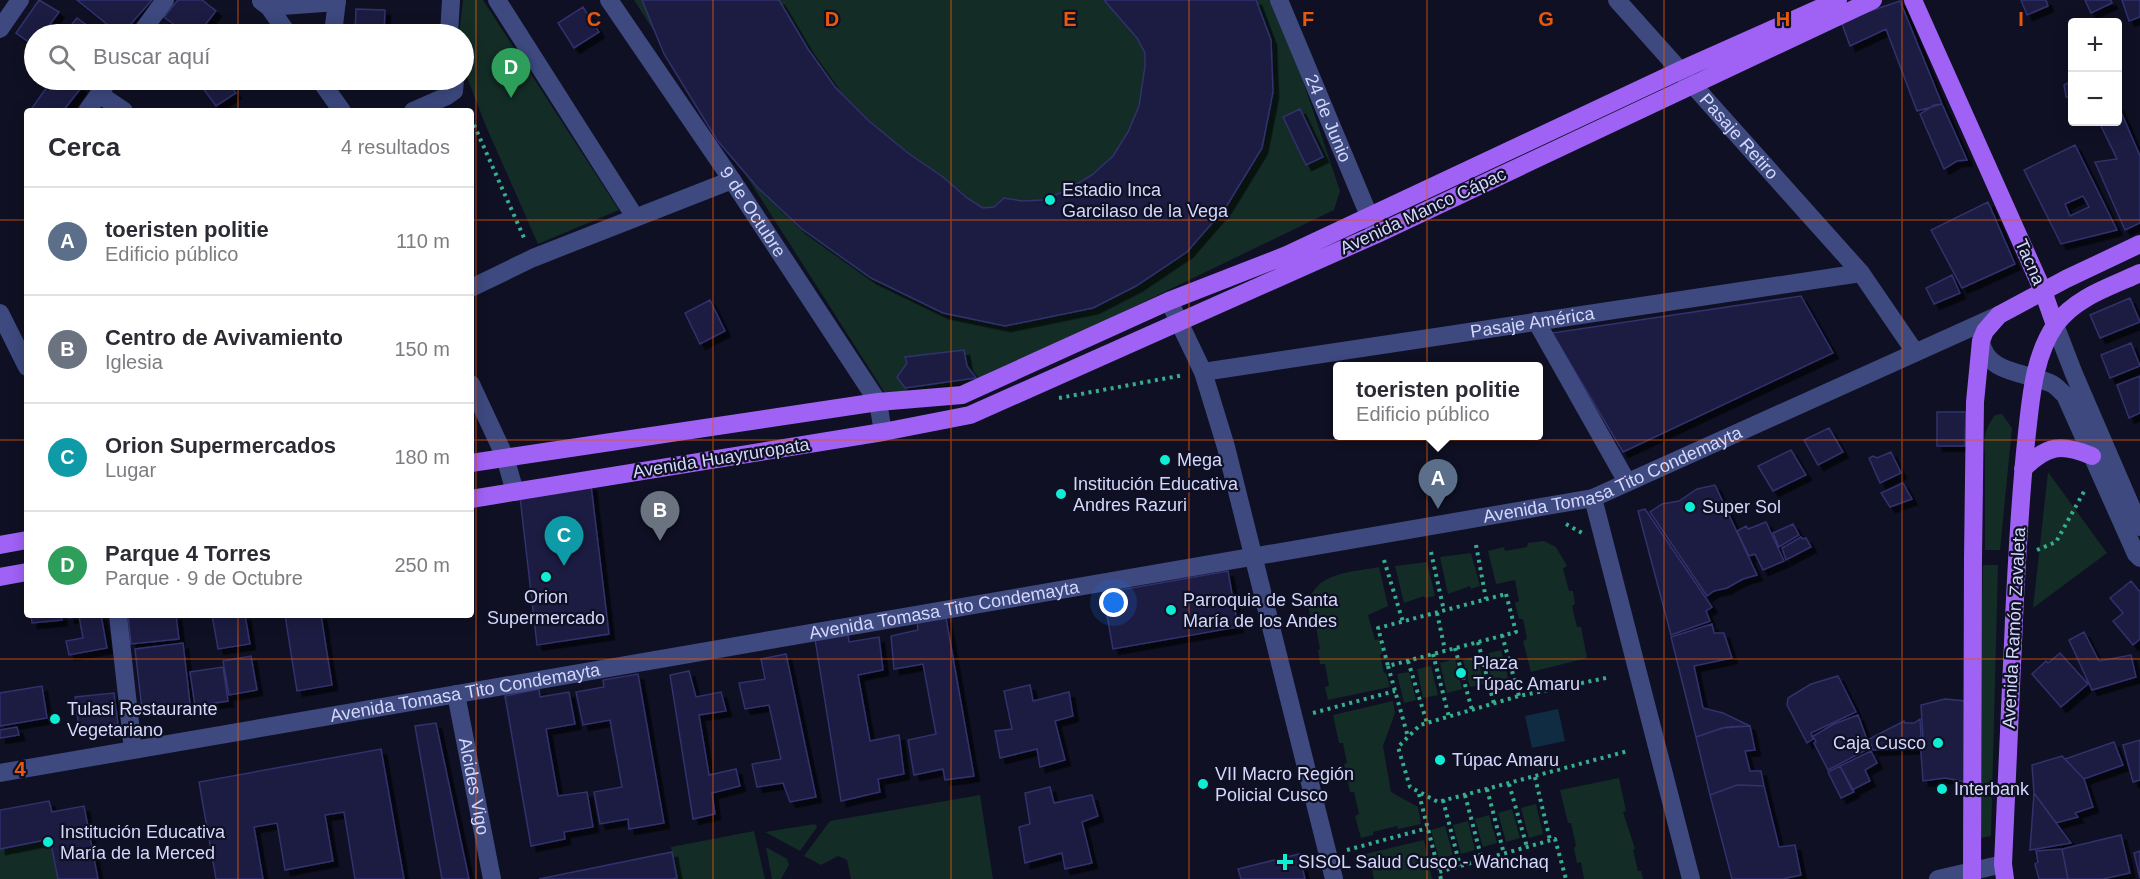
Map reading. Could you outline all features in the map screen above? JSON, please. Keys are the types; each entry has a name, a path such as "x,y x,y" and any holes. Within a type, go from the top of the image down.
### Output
{"main road":[{"name":"Avenida Manco Cápac","path":"962,395 1169,302 1287,255 1681,70 1838,0"},
{"name":"Avenida Manco Cápac","path":"970,415 1377,234 1874,0"},
{"name":"Tacna","path":"1913,0 2043,291 2051,332"},
{"path":"1981,341 1985,331 1999,315 2140,244"},
{"path":"2034,378 2051,332 2070,309 2083,299 2140,273"},
{"name":"Avenida Ramón Zavaleta","path":"1972,875 1975,402 1981,341"},
{"name":"Avenida Ramón Zavaleta","path":"2004,872 2017,559 2023,469 2034,378"},
{"name":"Avenida Huayruropata","path":"474,462 878,402 962,395"},
{"name":"Avenida Huayruropata","path":"474,499 883,432 970,415"},
{"path":"2023,469 2037,455 2055,448 2074,448 2093,460"},
{"path":"0,545 24,541"},
{"path":"0,577 24,573"}],"street":[{"path":"0,29 20,0"},
{"path":"147,24 165,0"},
{"path":"449,24 450,0"},
{"path":"497,0 635,217"},
{"name":"9 de Octubre","path":"609,0 732,180 878,402 883,432"},
{"name":"24 de Junio","path":"1279,0 1377,234"},
{"name":"Pasaje Retiro","path":"1617,0 1861,273 1915,352"},
{"path":"264,3 337,1 334,24"},
{"path":"264,3 280,24"},
{"path":"89,108 102,90"},
{"path":"106,90 122,108"},
{"path":"328,90 342,108"},
{"path":"339,90 343,108"},
{"path":"420,108 447,96 454,90"},
{"path":"474,287 533,258 732,180"},
{"name":"Pasaje América","path":"1203,372 1861,273"},
{"path":"1169,302 1203,372 1226,447 1334,879"},
{"path":"0,313 24,361"},
{"name":"Avenida Tomasa Tito Condemayta","path":"0,773 1593,498 1999,315"},
{"path":"1536,321 1627,482"},
{"name":"Tacna","path":"2051,332 2140,527"},
{"path":"1981,341 1982,349 1992,361 2014,373 2052,383 2065,395 2136,554 2140,558"},
{"path":"474,390 505,457 515,492"},
{"path":"1593,498 1691,879"},
{"path":"118,618 133,750"},
{"name":"Alcides Vigo","path":"456,694 492,879"},
{"path":"1938,879 2004,872"}],"path":[{"path":"474,125 533,258"},
{"path":"1051,400 1203,372"},
{"path":"2017,559 2056,542 2085,490 2093,460"},
{"path":"1557,525 1569,524 1582,532 1585,543"},
{"path":"1476,545 1486,599"},
{"path":"1431,552 1444,611"},
{"path":"1384,560 1402,622"},
{"path":"1388,666 1516,632 1506,594 1378,628 1388,666 1408,737"},
{"path":"1437,613 1445,650"},
{"path":"1502,635 1519,696"},
{"path":"1478,642 1494,704"},
{"path":"1455,648 1472,710"},
{"path":"1433,654 1449,717"},
{"path":"1408,660 1427,723"},
{"path":"1606,678 1519,696 1420,725 1398,747 1410,787 1438,802 1628,752"},
{"path":"1313,712 1395,691"},
{"path":"1535,777 1550,841"},
{"path":"1509,784 1527,847"},
{"path":"1487,789 1504,854"},
{"path":"1419,793 1441,879"},
{"path":"1465,795 1482,860"},
{"path":"1443,800 1460,866"},
{"path":"1347,850 1428,828"},
{"path":"1439,872 1555,839 1566,879"}],"green space":[{"path":"463,0 483,0 619,210 538,244 472,90 474,90 474,24 460,24"},
{"name":"Estadio Inca Garcilaso de la Vega","path":"634,0 1276,0 1340,191 1334,210 976,383 885,393"},
{"path":"2002,414 2012,428 2000,550 1985,550 1985,438 1989,424 1995,415"},
{"path":"2048,472 2107,553 2033,608"},
{"path":"1544,541 1556,547 1567,566 1563,569 1569,591 1573,591 1575,604 1572,606 1577,627 1581,627 1587,658 1531,672 1523,641 1527,639 1523,619 1519,619 1515,603 1519,601 1515,580 1496,584 1488,551 1504,547 1505,551 1527,547 1528,543"},
{"path":"1471,553 1480,586 1471,589 1470,586 1448,594 1440,557"},
{"path":"1427,562 1435,596 1425,598 1424,596 1404,603 1395,566"},
{"path":"1983,565 1998,565 1991,836 1976,839"},
{"path":"1379,567 1388,606 1368,615 1375,640 1379,639 1383,652 1380,655 1390,687 1328,700 1325,687 1329,686 1325,664 1320,664 1316,627 1313,627 1309,610 1312,593 1318,585 1336,575"},
{"path":"1501,650 1508,678 1492,682 1486,654"},
{"path":"1477,656 1484,684 1470,687 1463,660"},
{"path":"1455,659 1462,689 1447,693 1440,663"},
{"path":"1431,666 1438,695 1423,698 1417,669"},
{"path":"1409,672 1416,700 1404,703 1397,674"},
{"path":"1393,701 1395,713 1383,746 1391,792 1418,807 1421,824 1398,829 1397,826 1373,832 1373,835 1361,838 1355,816 1359,814 1354,792 1350,792 1344,764 1347,763 1343,743 1339,743 1333,715"},
{"path":"1619,778 1626,811 1623,812 1635,849 1633,850 1638,871 1641,871 1643,879 1584,879 1581,862 1577,863 1571,823 1568,823 1560,790"},
{"path":"980,795 993,879 851,879 847,860 838,856 821,865 804,856 830,821"},
{"path":"1536,804 1543,834 1529,838 1521,808"},
{"path":"1512,809 1520,838 1506,842 1498,813"},
{"path":"1489,815 1497,843 1483,847 1475,819"},
{"path":"1468,821 1475,850 1461,854 1453,825"},
{"path":"815,824 817,827 800,851 765,832"},
{"path":"1445,826 1453,855 1439,859 1431,830"},
{"path":"754,831 765,879 677,879 671,847"},
{"path":"50,839 58,879 0,879 0,849"},
{"path":"1424,840 1432,879 1374,879 1365,854"},
{"path":"766,847 787,859 789,865 781,879 772,879"}],"water":[{"path":"1558,709 1565,741 1532,748 1525,716"}],"building":[{"path":"39,0 59,12 50,24 24,24 24,39 16,33"},
{"path":"77,0 152,0 131,24 107,24"},
{"path":"178,0 202,0 216,11 206,24 173,24 164,17"},
{"path":"642,0 779,0 808,49 835,87 869,121 908,153 983,208 994,207 1004,198 1022,201 1043,200 1067,190 1092,175 1113,156 1128,132 1139,106 1145,53 1137,38 1104,0 1256,0 1271,40 1273,92 1262,148 1226,207 1187,252 1136,286 1093,308 1005,326 943,313 871,278 802,229 758,188 717,140 664,54"},
{"path":"2021,0 2046,0 2048,6 2027,15"},
{"path":"2085,0 2111,0 2112,3 2091,13"},
{"path":"2122,0 2140,0 2140,17 2129,21"},
{"path":"1900,1 1942,104 1917,111 1886,29 1850,46 1841,21"},
{"path":"583,7 599,32 574,48 558,23"},
{"path":"356,9 385,10 384,24 355,24"},
{"path":"77,18 85,24 72,24"},
{"path":"2068,83 2068,97 2066,97 2064,85"},
{"path":"45,90 79,90 65,108 32,108"},
{"path":"204,90 234,90 236,93 216,106"},
{"path":"1942,104 1967,160 1957,161 1944,169 1920,114 1934,105"},
{"path":"1300,109 1323,157 1306,165 1283,117"},
{"path":"2122,114 2140,156 2140,223 2125,230 2095,162 2117,159 2101,126 2122,126"},
{"path":"2075,145 2117,230 2061,244 2024,170","holes":["2083,196 2089,207 2070,216 2065,204"]},
{"path":"1988,202 2015,264 1962,288 1931,230"},
{"path":"1952,275 1960,293 1934,304 1926,288"},
{"path":"1801,296 1833,353 1623,452 1552,333"},
{"path":"2130,298 2140,322 2100,338 2090,315"},
{"path":"710,300 725,331 700,344 685,313"},
{"path":"2131,343 2140,366 2110,378 2101,355"},
{"path":"964,350 967,366 976,378 905,388 897,377 907,363 905,357"},
{"path":"2140,376 2140,413 2129,418 2117,385"},
{"path":"1937,412 1966,412 1965,446 1937,446"},
{"path":"1829,428 1843,452 1818,465 1804,440"},
{"path":"1791,450 1806,475 1773,491 1758,466"},
{"path":"1891,452 1901,473 1880,483 1869,458 1873,456 1877,458"},
{"path":"1903,483 1912,499 1890,507 1881,493"},
{"path":"591,485 609,634 537,645 520,497"},
{"path":"1715,485 1757,575 1714,591 1707,596 1650,512 1662,504 1679,501 1697,489"},
{"path":"1645,509 1712,607 1706,611 1710,621 1671,635 1638,511"},
{"path":"1766,522 1784,561 1763,570 1755,554 1749,556 1737,531 1746,526 1748,529"},
{"path":"1793,524 1799,535 1779,547 1773,533"},
{"path":"1801,537 1806,538 1811,547 1786,560 1782,548"},
{"name":"Parroquia de Santa María de los Andes","path":"1228,571 1238,627 1113,649 1103,593"},
{"path":"2131,581 2140,592 2140,639 2133,645 2113,621 2123,613 2110,598"},
{"path":"31,618 62,618 62,620 32,623"},
{"path":"79,618 102,618 107,648 69,655 66,641 83,638"},
{"path":"128,618 176,618 179,639 131,644"},
{"path":"213,618 246,618 250,644 218,649"},
{"path":"285,618 321,618 332,685 297,691"},
{"path":"946,618 974,776 945,780 943,769 914,775 908,740 936,734 923,664 894,669 891,636 918,630 917,622"},
{"path":"1712,624 1714,633 1724,633 1732,658 1694,666 1703,708 1723,713 1750,726 1726,727 1696,737 1671,637"},
{"path":"2084,632 2099,661 2131,655 2136,677 2092,690 2069,640"},
{"path":"848,635 849,642 879,637 883,670 858,675 870,741 899,735 904,774 878,779 880,792 841,801 815,639"},
{"path":"183,643 190,703 142,709 135,649"},
{"path":"2060,653 2088,684 2061,707 2032,674 2046,661 2048,663"},
{"path":"786,654 816,797 790,802 783,783 757,787 752,764 781,759 769,705 745,709 739,683 765,679 761,659"},
{"path":"251,656 257,690 229,695 223,661"},
{"path":"223,667 228,701 195,706 190,672"},
{"path":"689,671 696,697 721,692 726,711 699,715 709,775 736,769 740,786 712,793 715,814 693,819 670,675"},
{"path":"638,674 664,823 629,829 628,819 600,824 594,792 622,787 610,720 583,725 576,692 604,687 603,680"},
{"path":"1838,676 1856,712 1811,733 1813,739 1807,743 1787,705 1788,698 1811,684"},
{"path":"1030,685 1033,701 1069,692 1073,716 1055,721 1065,760 1040,767 1037,749 1000,758 995,731 1012,729 1004,691"},
{"path":"42,686 47,718 0,726 0,693"},
{"path":"539,689 540,697 569,692 575,724 546,729 558,796 587,792 593,827 564,832 565,839 531,846 505,696"},
{"path":"114,693 118,724 79,729 75,697"},
{"path":"1945,699 1966,701 1967,782 1945,778 1923,781 1920,739 1923,738 1921,705"},
{"path":"1858,715 1870,748 1828,770 1814,743 1816,742 1813,736 1834,724"},
{"path":"1920,719 1919,748 1873,750 1869,739 1904,721 1914,723"},
{"path":"436,723 469,879 442,879 415,726"},
{"path":"1750,726 1755,750 1745,751 1750,771 1761,771 1764,786 1737,785 1710,795 1696,737 1722,728"},
{"path":"17,727 19,735 0,738 0,730"},
{"path":"2140,740 2140,780 2133,782 2123,745"},
{"path":"2114,742 2123,765 2084,779 2065,759"},
{"path":"381,749 404,879 355,879 344,812 325,815 333,861 285,870 277,823 254,827 263,879 216,879 199,782"},
{"path":"1871,751 1877,763 1865,770 1870,781 1852,790 1840,766"},
{"path":"2062,756 2084,779 2093,807 2075,813 2078,817 2056,823 2034,793 2032,765"},
{"path":"1840,766 1854,792 1841,798 1828,772"},
{"path":"1737,785 1764,786 1779,847 1795,845 1801,875 1783,879 1732,879 1710,795"},
{"path":"1050,787 1054,803 1092,795 1098,816 1082,822 1092,863 1065,869 1062,853 1025,863 1019,827 1030,824 1025,793"},
{"path":"2034,793 2056,823 2071,843 2030,850"},
{"path":"49,801 52,812 84,806 98,879 58,879 50,839 0,849 0,810"},
{"path":"2121,835 2130,873 2103,879 2068,879 2062,849"},
{"path":"2062,849 2068,879 2039,879 2035,864 2038,862 2036,851"},
{"path":"2140,851 2140,878 2134,853"},
{"path":"672,852 677,878 539,879"},
{"name":"SISOL Salud Cusco - Wanchaq","path":"1299,854 1305,879 1241,879 1238,869"}],"place":[{"name":"Parque 4 Torres","path":"511,98"},
{"name":"Estadio Inca Garcilaso de la Vega","path":"1050,200"},
{"name":"Mega","path":"1165,460"},
{"name":"Institución Educativa Andres Razuri","path":"1061,494"},
{"name":"Super Sol","path":"1690,507"},
{"name":"toeristen politie","path":"1438,509"},
{"name":"Centro de Avivamiento","path":"660,541"},
{"name":"Orion Supermercados","path":"564,566"},
{"name":"Orion Supermercado","path":"546,577"},
{"name":"Parroquia de Santa María de los Andes","path":"1171,610"},
{"name":"Plaza Túpac Amaru","path":"1461,673"},
{"name":"Tulasi Restaurante Vegetariano","path":"55,719"},
{"name":"Caja Cusco","path":"1938,743"},
{"name":"Túpac Amaru","path":"1440,760"},
{"name":"VII Macro Región Policial Cusco","path":"1203,784"},
{"name":"Interbank","path":"1942,789"},
{"name":"Institución Educativa María de la Merced","path":"48,842"},
{"name":"SISOL Salud Cusco - Wanchaq","path":"1285,862"}]}
